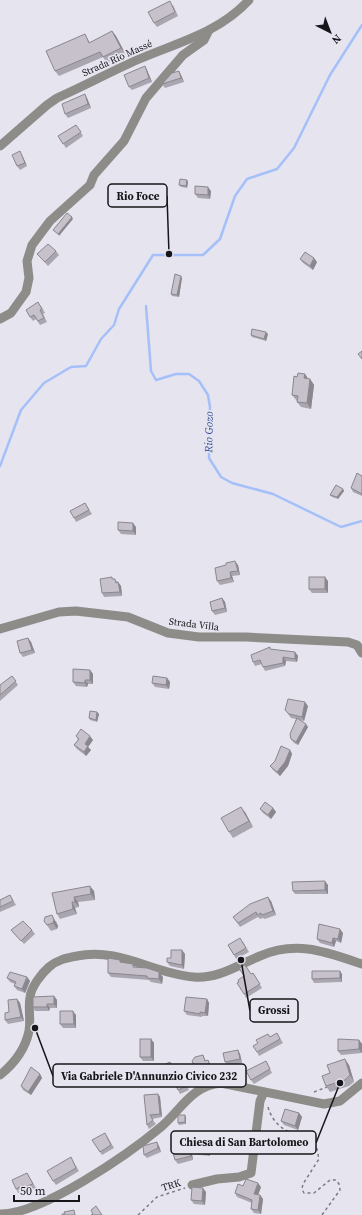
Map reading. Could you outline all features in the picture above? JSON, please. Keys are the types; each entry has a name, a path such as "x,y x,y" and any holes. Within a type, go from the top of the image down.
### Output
{"street":[{"name":"Strada Rio Massé","path":"0,146 57,98 137,60 193,38 209,30 240,10 249,0"},
{"path":"0,319 10,313 26,292 29,278 26,261 32,245 50,222 90,185 94,175 124,141 146,98 184,55 204,40 209,30"},
{"name":"Strada Villa","path":"0,629 59,612 76,611 128,617 168,633 199,637 348,642 357,645 362,653"},
{"path":"0,1075 16,1061 24,1047 29,1030 30,996 39,979 49,967 63,959 80,955 100,954 118,956 178,976 197,977 218,975 260,956 296,947 312,949 362,964"},
{"path":"0,1214 7,1215 32,1209 74,1189 160,1127 180,1109 194,1092 206,1086 221,1083 324,1104 340,1101 362,1083"},
{"path":"192,1185 217,1179 239,1177 251,1173 260,1101 266,1093"}],"path":[{"path":"322,1089 328,1087"},
{"path":"266,1093 271,1116 282,1129 311,1143 317,1148 319,1159 303,1184 302,1189 304,1193 314,1193 330,1180 336,1180 339,1184 340,1190 322,1215"},
{"name":"TRK","path":"138,1215 157,1196 192,1185"}],"building":[{"path":"170,1 175,12 154,23 148,12"},
{"path":"112,31 121,48 103,57 100,52 55,71 46,51 85,34 89,43"},
{"path":"145,66 149,78 129,87 124,75"},
{"path":"179,71 181,78 162,84 172,73"},
{"path":"85,94 88,104 65,114 62,104"},
{"path":"76,125 81,132 63,144 58,136"},
{"path":"20,151 25,163 17,166 12,155"},
{"path":"180,179 187,180 186,186 179,185"},
{"path":"195,186 208,187 208,195 195,194"},
{"path":"67,213 72,217 58,234 53,230"},
{"path":"48,244 56,251 45,262 37,254"},
{"path":"305,252 314,258 310,266 300,259"},
{"path":"175,274 181,276 177,295 171,294"},
{"path":"38,302 42,309 40,310 44,318 38,321 34,315 30,317 26,310"},
{"path":"252,329 266,332 264,339 251,335"},
{"path":"362,351 362,359 358,354"},
{"path":"298,373 305,374 304,378 310,379 307,403 297,402 298,396 292,395 294,376 297,377"},
{"path":"357,473 362,476 362,494 351,488"},
{"path":"336,485 343,489 337,497 330,495"},
{"path":"85,503 89,510 74,518 70,511"},
{"path":"118,522 133,523 133,531 118,530"},
{"path":"235,561 238,571 230,572 231,578 217,581 215,568"},
{"path":"112,577 112,579 115,579 116,583 118,582 120,592 102,593 100,579"},
{"path":"309,577 325,577 325,589 309,589"},
{"path":"222,598 225,608 212,611 210,602"},
{"path":"28,638 32,650 20,653 17,641"},
{"path":"270,647 270,649 295,652 295,659 283,657 283,663 263,667 260,660 253,662 251,655"},
{"path":"73,669 90,670 90,680 85,680 85,683 73,682"},
{"path":"12,676 16,681 0,695 0,685"},
{"path":"153,676 167,678 166,685 152,683"},
{"path":"288,699 305,702 302,717 289,714 285,710"},
{"path":"90,711 97,712 96,720 89,718"},
{"path":"297,718 306,724 296,742 291,739 290,734"},
{"path":"81,729 90,736 85,744 88,746 84,752 74,745 79,739 76,736"},
{"path":"281,746 290,750 285,762 277,772 270,766 275,761"},
{"path":"265,802 273,808 268,815 260,809"},
{"path":"241,807 249,821 229,832 221,818"},
{"path":"325,881 325,890 293,891 292,882"},
{"path":"90,886 91,894 74,897 75,902 72,902 73,909 57,914 52,893"},
{"path":"10,895 13,901 0,907 0,900"},
{"path":"268,897 273,911 262,915 261,913 257,915 256,912 238,923 233,917 250,904"},
{"path":"52,915 54,920 53,923 47,925 44,921 45,917"},
{"path":"23,921 32,930 21,941 11,930"},
{"path":"319,924 340,929 338,939 333,938 332,943 317,939"},
{"path":"240,938 246,948 234,955 228,945"},
{"path":"171,950 182,950 182,965 167,962 167,958 171,958"},
{"path":"108,958 133,964 133,967 147,968 159,972 159,979 147,978 147,976 108,973"},
{"path":"245,965 251,974 253,973 260,984 244,994 237,983 239,982 238,980 244,976 239,968"},
{"path":"312,971 340,971 340,978 312,979"},
{"path":"10,972 27,977 22,989 14,986 16,982 7,978"},
{"path":"54,996 54,1004 47,1004 47,1007 33,1007 33,997"},
{"path":"186,997 207,999 205,1013 200,1012 200,1014 184,1011"},
{"path":"17,999 21,1017 5,1020 5,1013 9,1012 8,1000"},
{"path":"60,1011 73,1011 74,1024 60,1024"},
{"path":"277,1033 280,1039 257,1052 253,1046 258,1043 256,1040 268,1034 270,1037"},
{"path":"140,1039 151,1039 151,1057 140,1057"},
{"path":"338,1039 359,1040 359,1049 338,1051"},
{"path":"238,1050 240,1059 225,1062 223,1053"},
{"path":"203,1055 205,1061 208,1060 211,1069 200,1074 199,1072 197,1073 192,1061 195,1057"},
{"path":"345,1059 350,1075 345,1080 326,1086 322,1076 330,1073 327,1065"},
{"path":"266,1061 270,1069 251,1080 246,1071"},
{"path":"170,1062 177,1075 180,1073 186,1086 178,1090 172,1078 165,1081 158,1067"},
{"path":"31,1067 40,1074 28,1092 21,1086"},
{"path":"158,1094 160,1114 150,1115 153,1120 147,1125 144,1095"},
{"path":"285,1109 299,1113 295,1126 281,1121"},
{"path":"178,1115 185,1115 185,1122 178,1123"},
{"path":"105,1133 111,1145 100,1152 92,1140"},
{"path":"196,1141 207,1143 207,1152 189,1150 191,1156 175,1160 172,1149 196,1143"},
{"path":"157,1142 158,1148 144,1155 143,1146"},
{"path":"71,1157 76,1168 53,1181 47,1171"},
{"path":"27,1173 33,1184 24,1187 23,1185 16,1189 12,1180"},
{"path":"246,1179 258,1183 254,1194 260,1195 258,1210 251,1209 252,1200 235,1193 238,1184 243,1186"},
{"path":"192,1187 203,1188 202,1201 191,1200"},
{"path":"96,1206 102,1215 91,1215 93,1214 91,1210"},
{"path":"74,1210 75,1215 62,1215 65,1214 64,1212"}],"waterway":[{"path":"0,466 21,410 44,383 71,367 86,366 101,339 114,325 119,309 153,255 203,255 220,239 235,196 247,179 277,169 294,148 330,75 362,25"},
{"name":"Rio Gozo","path":"146,306 151,371 156,380 176,374 189,374 199,381 208,395 210,407 209,458 221,477 232,483 273,494 341,527 362,521"}],"place":[{"name":"Rio Foce","path":"169,254"},
{"name":"Grossi","path":"241,960"},
{"name":"Via Gabriele D'Annunzio Civico 232","path":"35,1028"},
{"name":"Chiesa di San Bartolomeo","path":"340,1083"}]}
